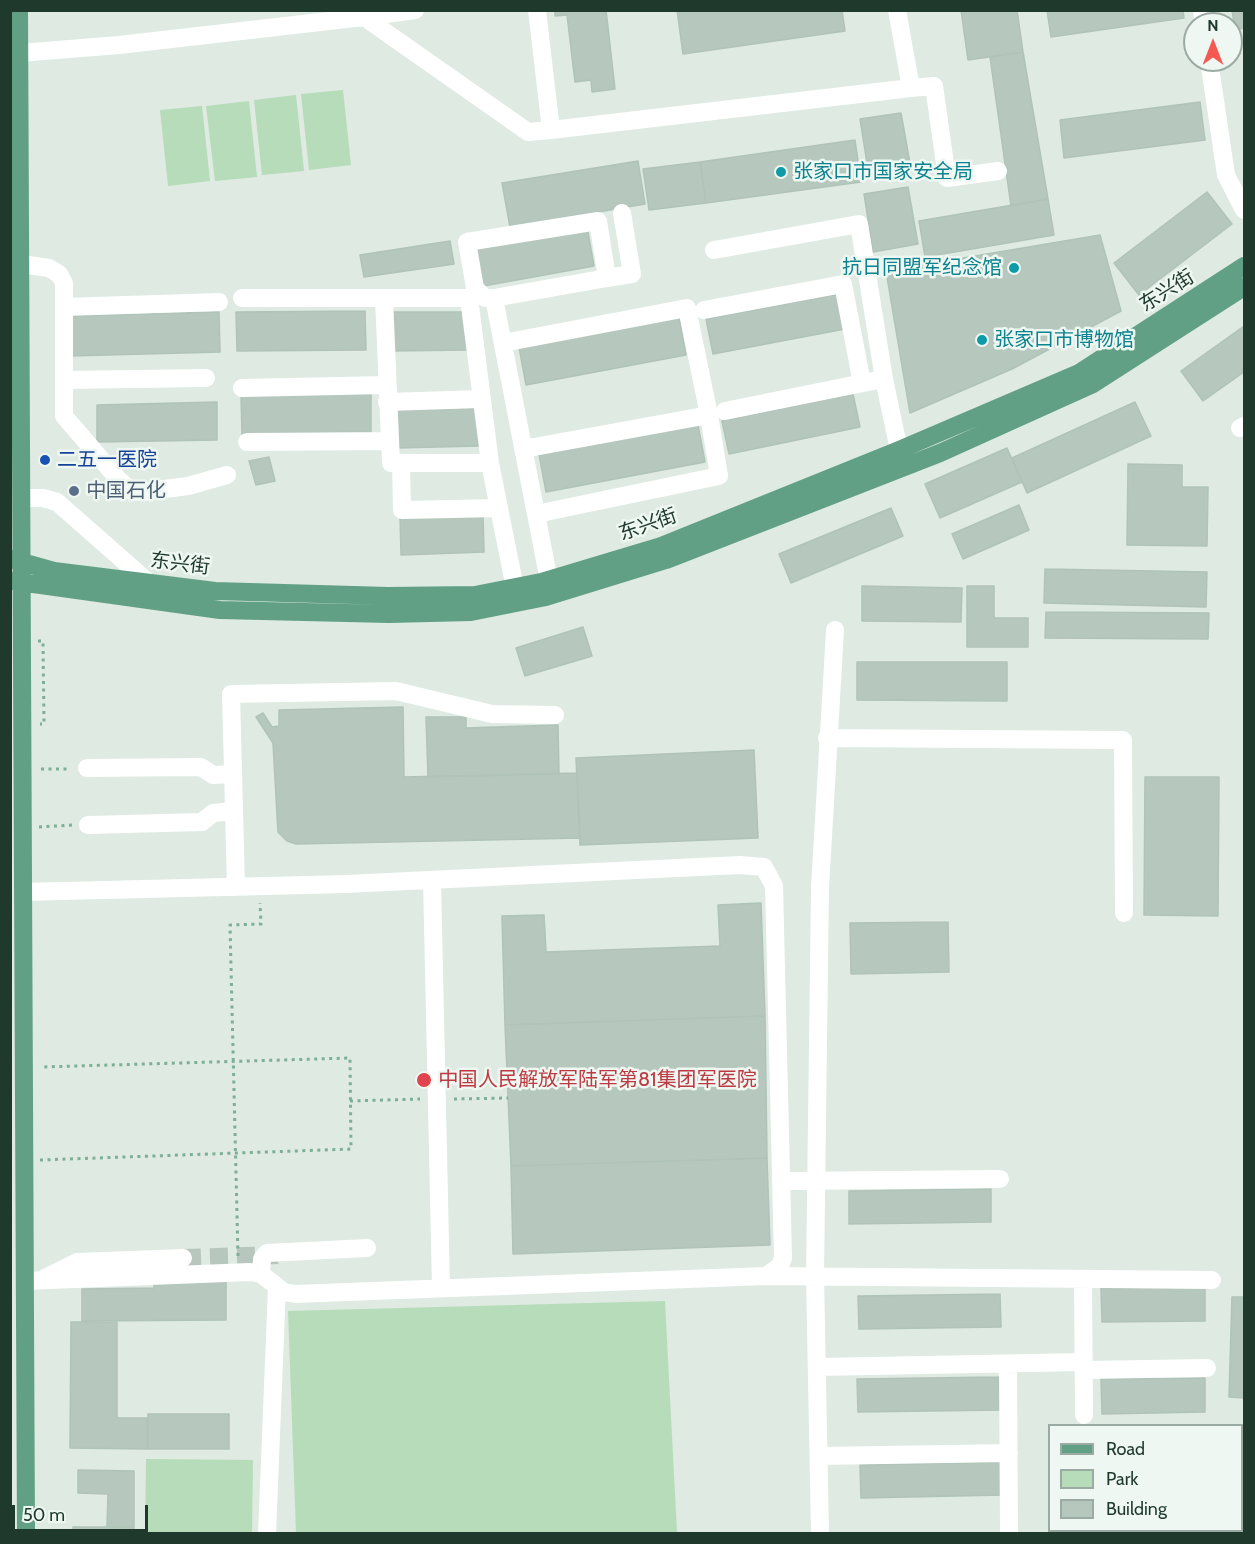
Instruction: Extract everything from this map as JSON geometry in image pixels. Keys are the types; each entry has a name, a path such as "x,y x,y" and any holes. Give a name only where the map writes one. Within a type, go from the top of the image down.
{"main road":[{"path":"19,10 22,498 16,582 23,770 25,1160 33,1280 26,1533"},
{"name":"东兴街","path":"16,582 148,591 388,596 475,595 549,580 661,546 899,450 1079,373 1245,266"},
{"name":"东兴街","path":"16,560 220,610 389,614 471,612 546,597 666,560 951,448 1093,384 1245,287"}],"street":[{"path":"20,53 119,45 415,10"},
{"path":"537,10 551,130"},
{"path":"897,10 911,88"},
{"path":"367,14 528,132 934,86 947,178 998,171"},
{"path":"1211,72 1226,175 1245,210"},
{"path":"607,278 598,221 467,242 475,288 485,298 607,278 632,273 622,213"},
{"path":"714,250 859,224 884,379 899,450"},
{"path":"21,264 49,268 59,274 64,283 64,416 118,480 132,491 152,492 188,486 227,475"},
{"path":"704,310 843,284 862,383"},
{"path":"242,298 469,298 490,463 514,588"},
{"path":"384,298 391,463 490,463"},
{"path":"494,298 549,580"},
{"path":"64,307 219,302"},
{"path":"503,343 687,308 717,413 719,476 536,514"},
{"path":"64,380 206,378"},
{"path":"523,449 884,379"},
{"path":"242,388 481,399"},
{"path":"247,442 389,441"},
{"path":"401,463 402,510 499,508"},
{"path":"22,498 43,498 57,502 148,591"},
{"path":"820,1533 815,1276 820,888 835,630"},
{"path":"236,887 231,694 396,691 492,714 555,716"},
{"path":"827,738 1123,740 1124,913"},
{"path":"87,768 201,767 213,775 233,774"},
{"path":"88,825 202,822 213,813 234,811"},
{"path":"23,892 236,887 729,866 764,867 774,886 783,1258 780,1266 766,1276"},
{"path":"432,880 441,1288"},
{"path":"782,1181 1000,1179"},
{"path":"261,1274 262,1259 267,1253 367,1248"},
{"path":"33,1280 77,1262 183,1258"},
{"path":"33,1280 261,1274 285,1292 295,1293 766,1276 1212,1280"},
{"path":"1083,1279 1084,1415"},
{"path":"267,1533 277,1287"},
{"path":"817,1367 1008,1364 1207,1368"},
{"path":"1008,1364 1009,1533"},
{"path":"819,1456 1009,1453"}],"path":[{"path":"43,640 44,724"},
{"path":"23,770 87,768"},
{"path":"23,827 88,825"},
{"path":"238,1273 230,925 261,924 259,886"},
{"path":"24,1067 350,1058 351,1149 25,1160"},
{"path":"350,1101 508,1098"}],"green space":[{"path":"343,90 351,165 309,170 301,94"},
{"path":"296,95 304,171 262,175 254,100"},
{"path":"249,101 257,177 215,181 206,106"},
{"path":"202,106 210,181 168,186 160,110"},
{"path":"665,1301 677,1533 296,1533 288,1311"},
{"path":"146,1459 253,1460 252,1533 145,1533"}],"building":[{"path":"555,10 606,10 615,89 592,92 591,80 575,82 567,15 555,16"},
{"path":"677,10 842,10 845,31 683,54"},
{"path":"961,10 1017,10 1023,52 968,60"},
{"path":"1047,10 1183,10 1183,18 1051,37"},
{"path":"1232,10 1244,10 1244,28 1243,12 1232,12"},
{"path":"1023,52 1048,199 1011,206 990,57"},
{"path":"1200,102 1205,140 1064,158 1060,120"},
{"path":"901,113 911,169 869,176 860,119"},
{"name":"张家口市国家安全局","path":"855,140 861,182 706,203 700,162"},
{"path":"638,161 645,204 510,227 502,183"},
{"path":"700,162 706,203 649,210 643,169"},
{"path":"908,187 918,244 873,252 864,194"},
{"path":"1207,192 1232,224 1139,295 1114,263"},
{"path":"1048,199 1054,235 925,257 919,221"},
{"path":"587,227 594,266 478,287 471,248"},
{"name":"张家口市博物馆","path":"1100,235 1121,311 1012,369 910,413 886,271"},
{"path":"450,241 454,264 364,277 360,255"},
{"path":"838,294 845,329 713,354 706,319"},
{"path":"365,311 366,350 237,351 236,312"},
{"path":"219,312 220,352 69,356 68,316"},
{"path":"388,312 467,312 468,350 389,351"},
{"path":"679,317 686,355 526,385 519,347"},
{"path":"1244,326 1244,372 1203,401 1181,371"},
{"path":"371,394 371,432 242,434 241,395"},
{"path":"853,394 860,427 729,454 722,421"},
{"path":"217,402 217,440 97,442 97,405"},
{"path":"1135,402 1151,436 1027,493 1012,458"},
{"path":"477,408 479,446 396,448 395,410"},
{"path":"698,425 705,462 546,492 539,454"},
{"path":"1007,448 1022,482 940,518 925,484"},
{"path":"269,457 275,481 256,485 249,461"},
{"path":"1128,464 1182,465 1182,487 1208,487 1207,546 1127,545"},
{"path":"1019,505 1029,530 963,559 952,534"},
{"path":"891,508 903,536 791,583 779,554"},
{"path":"483,514 484,552 401,555 400,516"},
{"path":"1045,569 1207,572 1206,607 1044,603"},
{"path":"862,586 962,588 961,622 862,621"},
{"path":"967,586 994,586 994,618 1028,618 1028,647 967,647"},
{"path":"1046,612 1209,613 1208,639 1045,638"},
{"path":"583,627 592,656 525,676 516,648"},
{"path":"857,662 1007,662 1007,701 857,700"},
{"path":"403,707 404,777 577,773 580,838 296,844 287,841 278,832 273,743 256,717 263,713 272,727 279,726 279,710"},
{"path":"426,717 466,717 466,728 558,725 559,774 428,777"},
{"path":"754,750 758,838 580,845 576,758"},
{"path":"1145,777 1219,777 1218,916 1144,915"},
{"path":"761,903 765,1016 505,1025 502,916 544,915 546,952 720,946 718,905"},
{"path":"948,922 949,972 851,974 850,923"},
{"path":"765,1016 767,1158 511,1166 505,1025"},
{"path":"767,1158 770,1245 513,1254 511,1166"},
{"path":"991,1189 991,1222 849,1224 849,1191"},
{"path":"226,1281 226,1320 82,1321 82,1289 154,1288 154,1282"},
{"path":"1205,1287 1205,1321 1102,1322 1101,1288"},
{"path":"1000,1294 1001,1327 859,1329 858,1296"},
{"path":"1232,1297 1244,1297 1244,1398 1229,1397"},
{"path":"71,1322 117,1322 117,1418 147,1418 147,1449 70,1448"},
{"path":"999,1377 1000,1410 858,1412 857,1379"},
{"path":"1205,1378 1205,1412 1102,1414 1101,1379"},
{"path":"148,1414 229,1414 229,1449 148,1449"},
{"path":"1003,1462 1003,1495 861,1498 860,1465"},
{"path":"78,1470 134,1471 134,1527 107,1527 108,1494 78,1493"},
{"path":"73,1527 134,1527 134,1534 73,1534"}],"tunnel":[{"path":"183,1258 278,1255"}],"place":[{"name":"张家口市国家安全局","path":"781,172"},
{"name":"抗日同盟军纪念馆","path":"1014,268"},
{"name":"张家口市博物馆","path":"982,340"},
{"name":"二五一医院","path":"45,460"},
{"name":"中国石化","path":"74,491"},
{"name":"中国人民解放军陆军第81集团军医院","path":"424,1080"}]}
